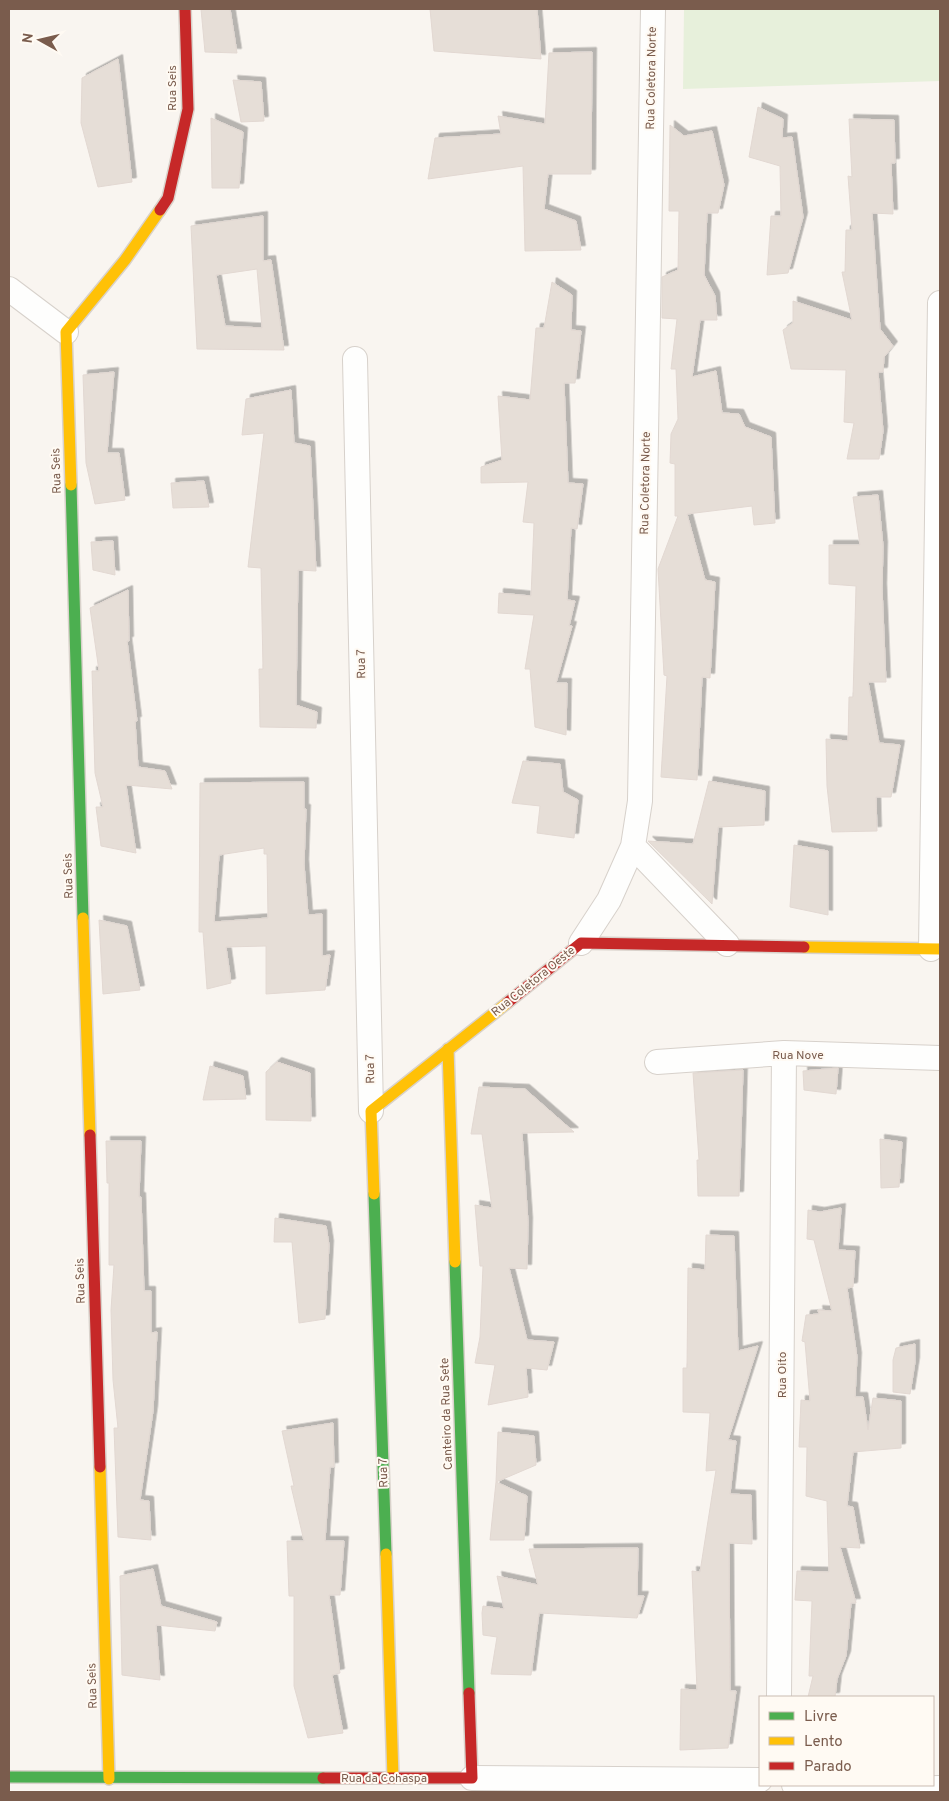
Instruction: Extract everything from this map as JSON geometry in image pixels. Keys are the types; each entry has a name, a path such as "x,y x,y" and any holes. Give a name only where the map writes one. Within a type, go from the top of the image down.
{"street":[{"name":"Rua Seis","path":"109,1779 66,332 125,260 168,198 188,109 185,9"},
{"name":"Rua Coletora Norte","path":"580,943 609,900 633,846 640,801 652,9"},
{"path":"9,288 66,332"},
{"path":"936,949 940,303"},
{"name":"Rua 7","path":"355,359 371,1111 393,1778"},
{"path":"633,846 727,944"},
{"name":"Rua Coletora Oeste","path":"371,1111 580,943 936,949"},
{"name":"Canteiro da Rua Sete","path":"448,1049 472,1778"},
{"name":"Rua Nove","path":"657,1062 784,1053 940,1058"},
{"name":"Rua Oito","path":"779,1696 784,1053"},
{"name":"Rua da Cohaspa","path":"9,1777 109,1779 222,1777 759,1780"},
{"path":"222,1777 224,1792"},
{"path":"807,1789 940,1788"}],"green space":[{"path":"684,9 940,9 940,81 683,89"}],"building":[{"path":"201,9 230,9 237,53 205,52"},
{"path":"430,9 537,9 541,59 434,51"},
{"path":"592,52 591,174 548,174 544,209 576,221 581,250 525,251 523,166 428,179 435,138 501,134 498,116 545,124 549,53"},
{"path":"118,59 132,182 98,187 81,123 82,78"},
{"path":"233,80 261,82 264,121 241,122"},
{"path":"758,107 783,119 782,138 792,137 803,217 788,273 767,275 771,216 781,216 780,166 749,157"},
{"path":"211,118 243,132 239,188 212,188"},
{"path":"849,119 894,120 895,163 891,163 893,214 872,213 880,329 893,346 884,357 883,372 878,372 883,431 879,459 847,459 854,423 844,422 846,370 791,369 783,330 793,323 793,301 852,320 842,272 845,272 846,230 852,230 848,176 852,177"},
{"path":"670,125 684,136 712,131 724,185 718,213 707,213 704,275 715,296 717,320 700,320 692,377 716,371 722,413 739,414 745,427 771,437 775,523 754,525 752,506 687,514 705,580 715,582 710,678 702,677 697,780 661,777 667,676 664,675 658,569 678,516 675,516 675,464 670,463 671,434 678,419 676,369 671,369 677,319 662,318 662,277 678,270 679,211 669,211"},
{"path":"263,216 263,261 271,260 284,350 197,349 191,226","holes":["257,269 262,328 225,326 216,275"]},
{"path":"552,282 572,295 571,330 581,331 575,383 564,383 568,483 583,484 577,529 571,528 567,600 575,601 569,626 572,626 556,683 567,683 566,735 535,727 530,669 525,669 534,615 498,613 499,593 531,596 534,523 523,522 528,482 481,483 481,467 502,460 498,396 530,400 536,328 544,328"},
{"path":"114,372 107,453 119,453 125,500 95,504 86,463 83,375"},
{"path":"291,390 294,443 310,446 316,571 298,570 296,705 317,712 316,728 260,727 259,669 263,669 261,568 248,567 264,433 242,435 246,399"},
{"path":"204,481 209,507 173,508 171,483"},
{"path":"878,495 883,546 882,588 886,682 868,682 879,743 900,745 891,797 876,797 877,831 832,832 827,786 826,739 848,741 849,697 853,697 856,586 829,584 829,545 860,545 853,497"},
{"path":"113,541 115,575 93,570 91,542"},
{"path":"128,590 129,641 127,641 137,721 135,721 138,767 165,771 172,789 126,785 136,853 101,846 96,807 103,807 95,773 92,671 99,671 90,608"},
{"path":"523,761 560,764 563,792 578,800 574,838 537,833 540,806 512,803"},
{"path":"709,781 765,791 764,825 718,827 712,904 648,841 693,844"},
{"path":"304,782 304,809 306,809 304,864 308,915 322,914 322,956 330,955 325,990 266,994 266,946 226,947 231,983 207,989 203,932 199,932 200,783","holes":["264,848 264,854 267,854 268,918 214,922 219,855"]},
{"path":"794,845 828,851 828,915 790,907"},
{"path":"99,920 127,926 140,990 103,994"},
{"path":"277,1062 310,1073 311,1121 266,1120 266,1072"},
{"path":"210,1066 243,1076 246,1099 203,1100"},
{"path":"838,1068 836,1094 804,1090 803,1071"},
{"path":"743,1070 739,1196 698,1196 697,1160 699,1160 693,1073"},
{"path":"479,1087 525,1089 574,1132 522,1133 528,1222 527,1269 509,1268 527,1340 554,1342 547,1370 526,1368 528,1397 488,1405 495,1365 475,1363 480,1337 483,1266 480,1266 475,1205 492,1208 482,1134 471,1134"},
{"path":"880,1139 902,1142 899,1187 881,1188"},
{"path":"106,1141 141,1141 139,1197 141,1197 144,1291 151,1291 151,1333 157,1332 153,1411 140,1500 149,1501 151,1540 118,1537 114,1428 118,1428 113,1380 111,1310 114,1265 109,1265 109,1183 107,1183"},
{"path":"841,1208 838,1250 855,1251 853,1287 847,1288 857,1357 855,1397 863,1397 868,1430 873,1398 901,1401 901,1448 853,1452 847,1506 853,1507 860,1548 840,1547 856,1603 851,1603 846,1656 837,1679 835,1696 808,1696 813,1676 809,1676 812,1601 795,1600 797,1571 829,1572 827,1501 806,1496 807,1447 799,1447 801,1400 810,1401 805,1342 802,1341 806,1315 819,1314 818,1310 832,1311 814,1240 807,1239 808,1210 820,1212"},
{"path":"275,1218 326,1226 329,1245 325,1319 299,1323 292,1242 274,1242"},
{"path":"706,1235 734,1236 738,1351 758,1346 728,1440 736,1441 730,1494 751,1495 752,1544 729,1543 730,1691 736,1691 728,1748 680,1750 681,1689 697,1690 692,1571 700,1572 716,1470 706,1471 710,1413 683,1412 683,1368 687,1368 688,1268 705,1270"},
{"path":"915,1344 915,1362 910,1394 893,1392 893,1360 896,1348"},
{"path":"333,1423 334,1467 330,1467 325,1541 344,1541 340,1595 329,1595 340,1673 332,1675 343,1733 308,1738 294,1686 294,1596 289,1596 287,1541 304,1541 291,1486 294,1486 282,1431"},
{"path":"498,1432 534,1436 536,1465 496,1482"},
{"path":"496,1482 527,1496 524,1540 490,1540"},
{"path":"638,1548 637,1596 644,1596 637,1618 539,1613 531,1675 491,1674 497,1637 483,1635 482,1613 483,1606 504,1609 497,1576 538,1585 529,1549"},
{"path":"153,1569 161,1606 217,1622 215,1631 156,1625 160,1680 122,1675 120,1576"}],"traffic: fast":[{"path":"71,485 83,918"},
{"path":"374,1194 386,1554"},
{"path":"455,1262 469,1693"},
{"path":"9,1777 323,1778"}],"traffic: slow":[{"path":"71,485 66,332 125,260 160,210"},
{"path":"83,918 90,1135"},
{"path":"804,947 940,949"},
{"path":"374,1194 371,1111 507,1003"},
{"path":"448,1049 455,1262"},
{"path":"100,1467 109,1779"},
{"path":"386,1554 393,1778"}],"traffic: jam":[{"path":"160,210 168,198 188,109 185,9"},
{"path":"507,1003 581,943 804,947"},
{"path":"90,1135 100,1467"},
{"path":"323,1778 472,1778 469,1693"}]}
